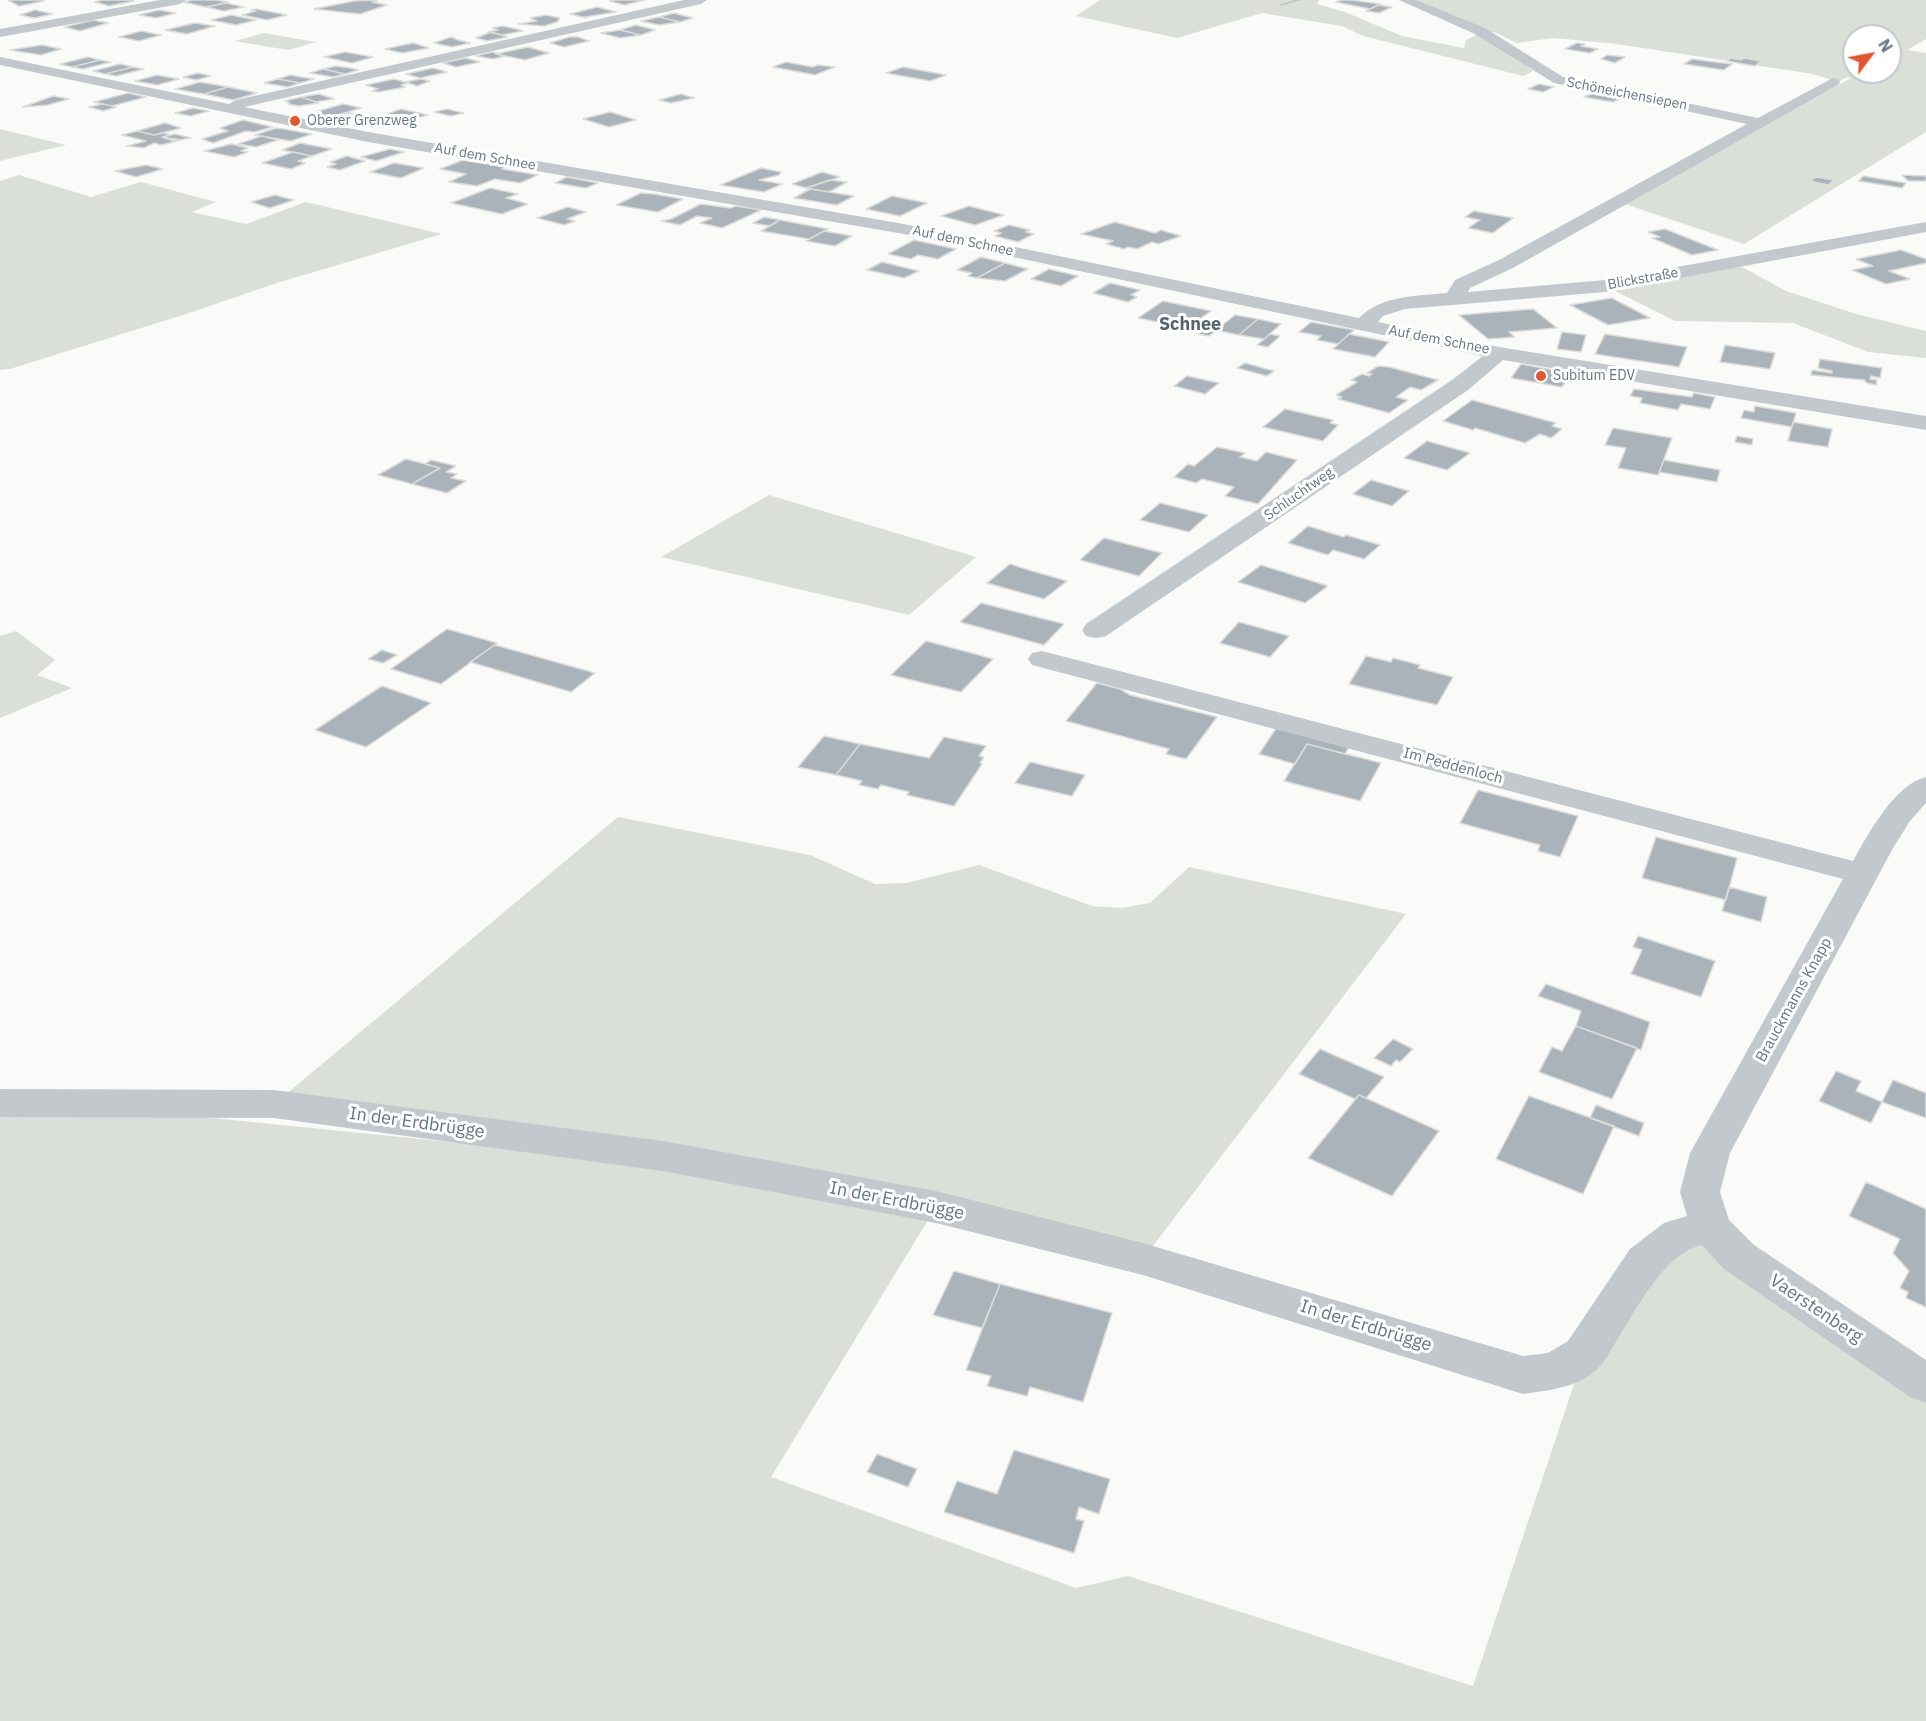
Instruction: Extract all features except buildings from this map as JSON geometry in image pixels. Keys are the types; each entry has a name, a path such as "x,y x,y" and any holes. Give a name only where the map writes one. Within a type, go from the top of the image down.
{"street":[{"path":"0,33 180,0"},
{"path":"226,106 701,0"},
{"name":"Schöneichensiepen","path":"1405,0 1480,31 1559,80 1742,117 1758,123"},
{"name":"Auf dem Schnee","path":"0,61 368,137 904,229 1498,352 1926,423"},
{"path":"1455,297 1462,284 1615,205 1833,82"},
{"name":"Blickstraße","path":"1363,325 1376,312 1390,306 1455,297 1605,286 1926,227"},
{"name":"Schluchtweg","path":"1096,630 1460,385 1498,352"},
{"name":"Im Peddenloch","path":"1042,659 1864,874"},
{"name":"Brauckmanns Knapp","path":"1711,1227 1700,1192 1710,1153 1898,816 1913,796 1926,786"},
{"name":"In der Erdbrügge","path":"0,1102 274,1104 663,1156 936,1207 1143,1259 1523,1375 1557,1371 1584,1354 1645,1261 1679,1234 1711,1227"},
{"name":"Vaerstenberg","path":"1711,1227 1739,1257 1926,1384"}],"shaded area":[{"path":"1100,0 1319,0 1317,4 1345,12 1402,36 1464,48 1466,40 1478,34 1513,55 1533,71 1523,76 1363,36 1342,26 1262,13 1177,38 1076,16"},
{"path":"1409,0 1926,0 1926,39 1907,50 1926,53 1926,132 1744,244 1625,204 1842,83 1902,84 1902,24 1842,24 1842,80 1835,84 1832,80 1813,74 1617,44 1553,38 1517,43 1494,32 1487,33"},
{"path":"264,33 316,42 288,50 235,41"},
{"path":"0,129 66,145 0,161"},
{"path":"19,175 91,197 141,182 216,202 192,212 246,224 306,202 442,234 280,282 10,369 0,370 0,181"},
{"path":"1733,262 1786,291 1856,314 1926,331 1926,358 1868,352 1793,323 1675,321 1605,286"},
{"path":"769,495 976,557 909,615 661,557"},
{"path":"16,631 55,660 37,675 72,688 0,718 0,636"},
{"path":"618,817 810,855 875,884 906,883 979,865 1092,906 1122,908 1150,903 1189,867 1406,914 1143,1259 936,1207 771,1477 1076,1588 1128,1576 1473,1686 1584,1354 1645,1261 1711,1227 1926,1384 1926,1721 0,1721 0,1116 173,1114 519,1149 274,1104"}],"waterway":[{"path":"1281,5 1299,0"}],"place":[{"name":"Oberer Grenzweg","path":"295,121"},
{"name":"Subitum EDV","path":"1541,376"}],"district":[{"name":"Schnee","path":"1190,325"}]}
